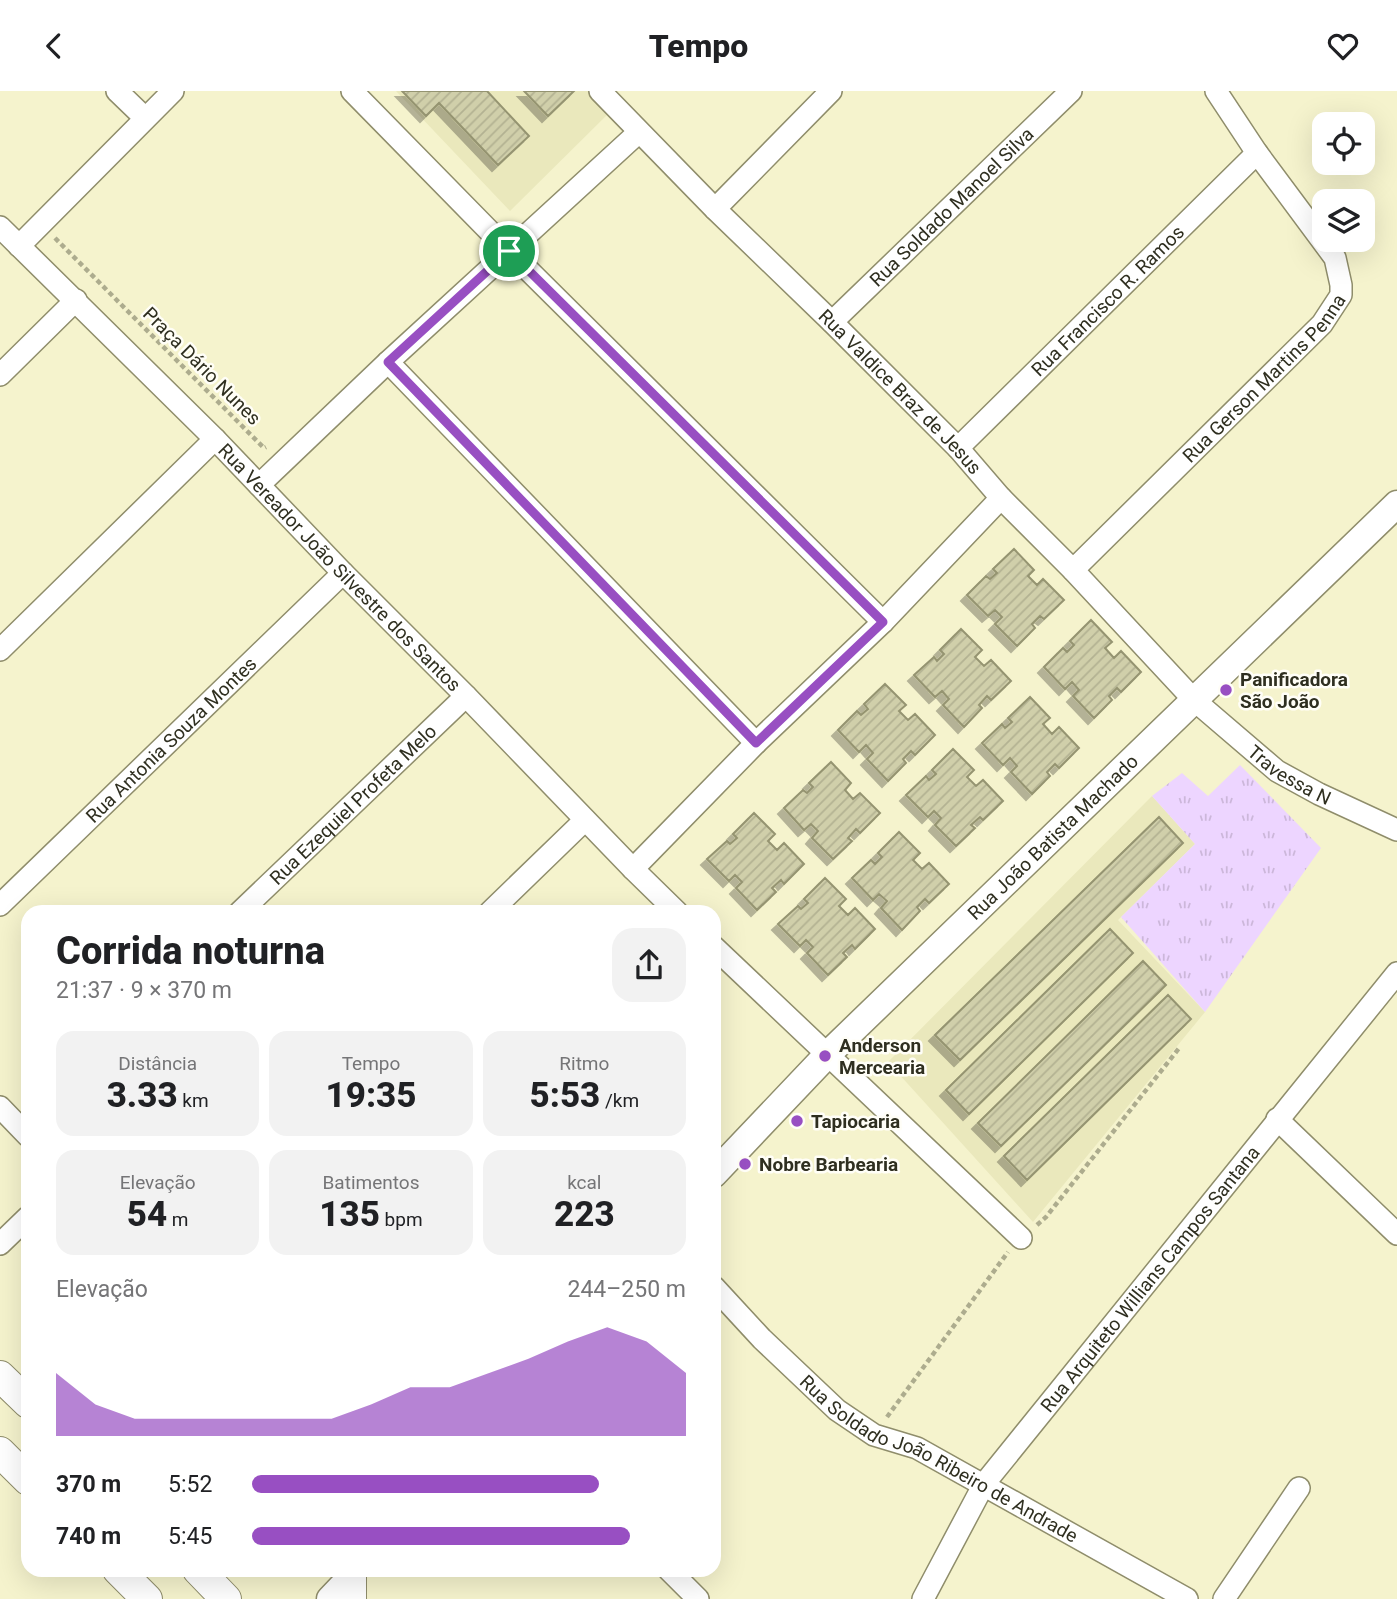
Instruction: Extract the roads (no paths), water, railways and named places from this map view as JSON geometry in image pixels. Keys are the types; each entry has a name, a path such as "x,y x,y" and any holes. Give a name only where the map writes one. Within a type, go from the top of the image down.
{"main road":[{"path":"0,1376 21,1396"},
{"path":"0,1452 21,1473"},
{"path":"125,1577 147,1599"},
{"path":"205,1577 226,1599"}],"street":[{"path":"117,91 145,118"},
{"path":"19,246 173,91"},
{"path":"352,91 509,251 883,622"},
{"name":"Rua Valdice Braz de Jesus","path":"600,91 715,209 832,321 958,448 1001,498 1073,570 1194,700"},
{"path":"715,209 831,91"},
{"name":"Rua Soldado Manoel Silva","path":"832,321 1071,91"},
{"name":"Rua Gerson Martins Penna","path":"1073,570 1322,324 1341,295 1335,258 1257,153 1216,91"},
{"path":"259,485 388,362 639,132"},
{"name":"Rua Francisco R. Ramos","path":"958,448 1257,153"},
{"name":"Rua Vereador João Silvestre dos Santos","path":"0,227 215,439 342,573 670,905"},
{"path":"0,375 76,300"},
{"path":"388,362 756,743"},
{"path":"0,650 215,439"},
{"path":"633,869 756,743 883,622 1001,498"},
{"name":"Rua João Batista Machado","path":"721,1167 827,1055 1397,504"},
{"name":"Rua Antonia Souza Montes","path":"0,905 342,573"},
{"name":"Rua Ezequiel Profeta Melo","path":"247,905 466,696"},
{"name":"Travessa N","path":"1194,700 1277,771 1319,794 1397,830"},
{"path":"497,905 585,820"},
{"path":"721,954 1021,1238"},
{"name":"Rua Arquiteto Willians Campos Santana","path":"923,1599 984,1483 1397,973"},
{"path":"0,1107 21,1122"},
{"path":"1277,1119 1397,1234"},
{"path":"0,1244 21,1224"},
{"name":"Rua Soldado João Ribeiro de Andrade","path":"721,1295 762,1339 836,1410 874,1435 917,1448 984,1483 1187,1599"},
{"path":"1224,1599 1299,1488"},
{"path":"676,1577 698,1599"},
{"path":"330,1599 351,1582"}],"place":[{"name":"Panificadora São João","path":"1226,690"},
{"name":"Anderson Mercearia","path":"825,1056"},
{"name":"Tapiocaria","path":"797,1121"},
{"name":"Nobre Barbearia","path":"745,1164"}]}
